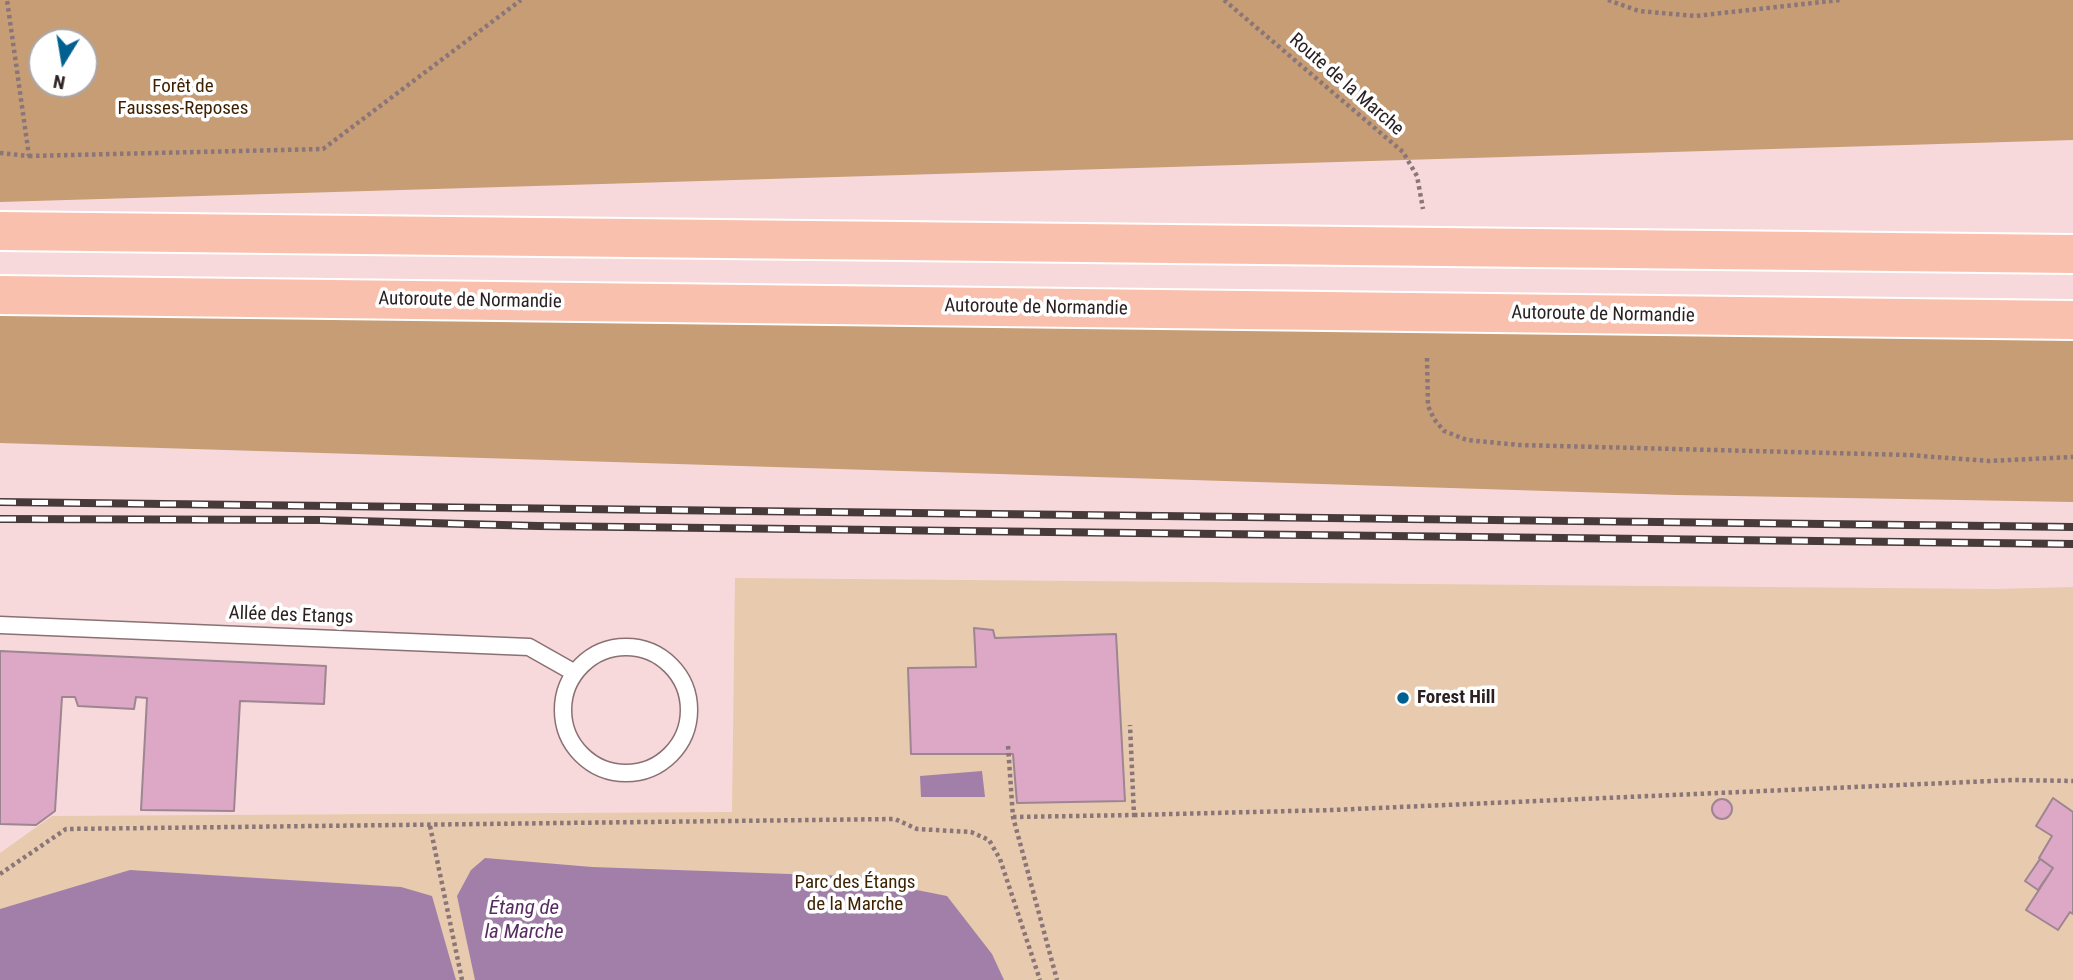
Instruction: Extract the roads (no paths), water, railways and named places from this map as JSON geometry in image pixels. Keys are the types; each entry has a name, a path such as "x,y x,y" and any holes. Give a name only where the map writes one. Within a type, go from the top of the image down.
{"highway":[{"path":"0,231 2073,254"},
{"name":"Autoroute de Normandie","path":"0,296 2073,320"}],"lane":[{"name":"Allée des Etangs","path":"0,625 529,647 575,673"},
{"path":"616,647 632,647 663,658 676,669 689,700 688,724 678,747 652,768 636,772 620,773 589,761 577,750 563,720 563,703 575,673 600,652 616,647"}],"water":[{"path":"982,771 985,797 921,797 920,776"},
{"name":"Étang de la Marche","path":"485,858 592,867 846,876 947,896 992,954 1004,980 475,980 457,896 471,870"},
{"name":"Étang de la Marche","path":"130,870 401,887 432,896 456,980 0,980 0,909"}],"railway":[{"path":"0,502 2073,527"},
{"path":"0,519 321,520 538,526 2073,544"}],"place":[{"name":"Forest Hill","path":"1403,698"}],"park label":[{"name":"Forêt de Fausses-Reposes","path":"183,98"},
{"name":"Parc des Étangs de la Marche","path":"855,894"}]}
